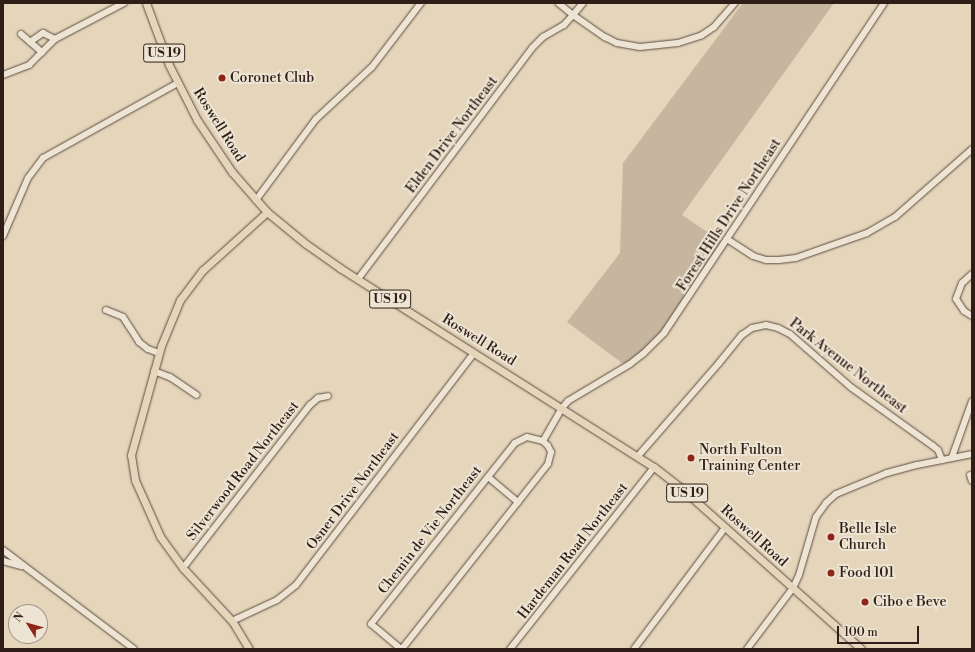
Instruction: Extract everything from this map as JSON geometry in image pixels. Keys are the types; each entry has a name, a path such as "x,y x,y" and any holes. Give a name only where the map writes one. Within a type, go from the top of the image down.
{"main road":[{"name":"Roswell Road","path":"146,3 162,48 178,83 214,147 232,172 268,212 306,244 358,279 654,467 680,487 861,649"},
{"path":"249,649 232,621 183,568 160,536 135,480 132,468 132,447 159,353 173,315 190,285 203,270 268,212"}],"street":[{"path":"3,75 29,65 55,39 124,3"},
{"path":"256,200 316,119 372,66 421,3"},
{"path":"558,3 605,37 630,46 648,47 678,43 702,35 725,16 735,3"},
{"name":"Elden Drive Northeast","path":"358,279 532,48 543,37 564,25 583,3"},
{"name":"Forest Hills Drive Northeast","path":"562,408 568,401 630,364 655,344 673,322 884,3"},
{"path":"21,34 42,52"},
{"path":"30,42 43,34 55,39"},
{"path":"3,236 28,178 44,158 178,83"},
{"path":"727,239 753,256 766,260 779,260 796,258 867,233 895,217 972,149"},
{"path":"972,274 962,283 956,299 964,311 972,316"},
{"path":"106,310 123,317 139,342 146,348 159,353"},
{"name":"Park Avenue Northeast","path":"638,456 719,364 742,335 752,328 766,325 778,328 790,334 852,388 934,446 940,453 942,460"},
{"name":"Osner Drive Northeast","path":"232,621 277,600 296,585 474,353"},
{"path":"154,371 170,376 197,395"},
{"name":"Silverwood Road Northeast","path":"183,568 310,405 318,398 328,396"},
{"path":"952,457 972,401"},
{"path":"542,441 562,408"},
{"name":"Chemin de Vie Northeast","path":"532,438 542,441 548,446 551,458 548,464 402,649 371,624 488,477 515,443 520,439 532,438"},
{"path":"746,649 793,588 799,575 816,517 826,503 836,494 876,476 952,457 972,454"},
{"name":"Hardeman Road Northeast","path":"510,649 654,467"},
{"path":"488,477 518,502"},
{"path":"634,649 725,528"},
{"path":"3,550 134,649"},
{"path":"3,561 25,566"}],"shaded area":[{"path":"743,3 834,3 682,215 727,245 657,345 626,366 567,322 620,253 623,163"}],"place":[{"name":"Coronet Club","path":"222,78"},
{"name":"North Fulton Training Center","path":"691,458"},
{"name":"Belle Isle Church","path":"831,537"},
{"name":"Food 101","path":"831,573"},
{"name":"Cibo e Beve","path":"865,602"}]}
